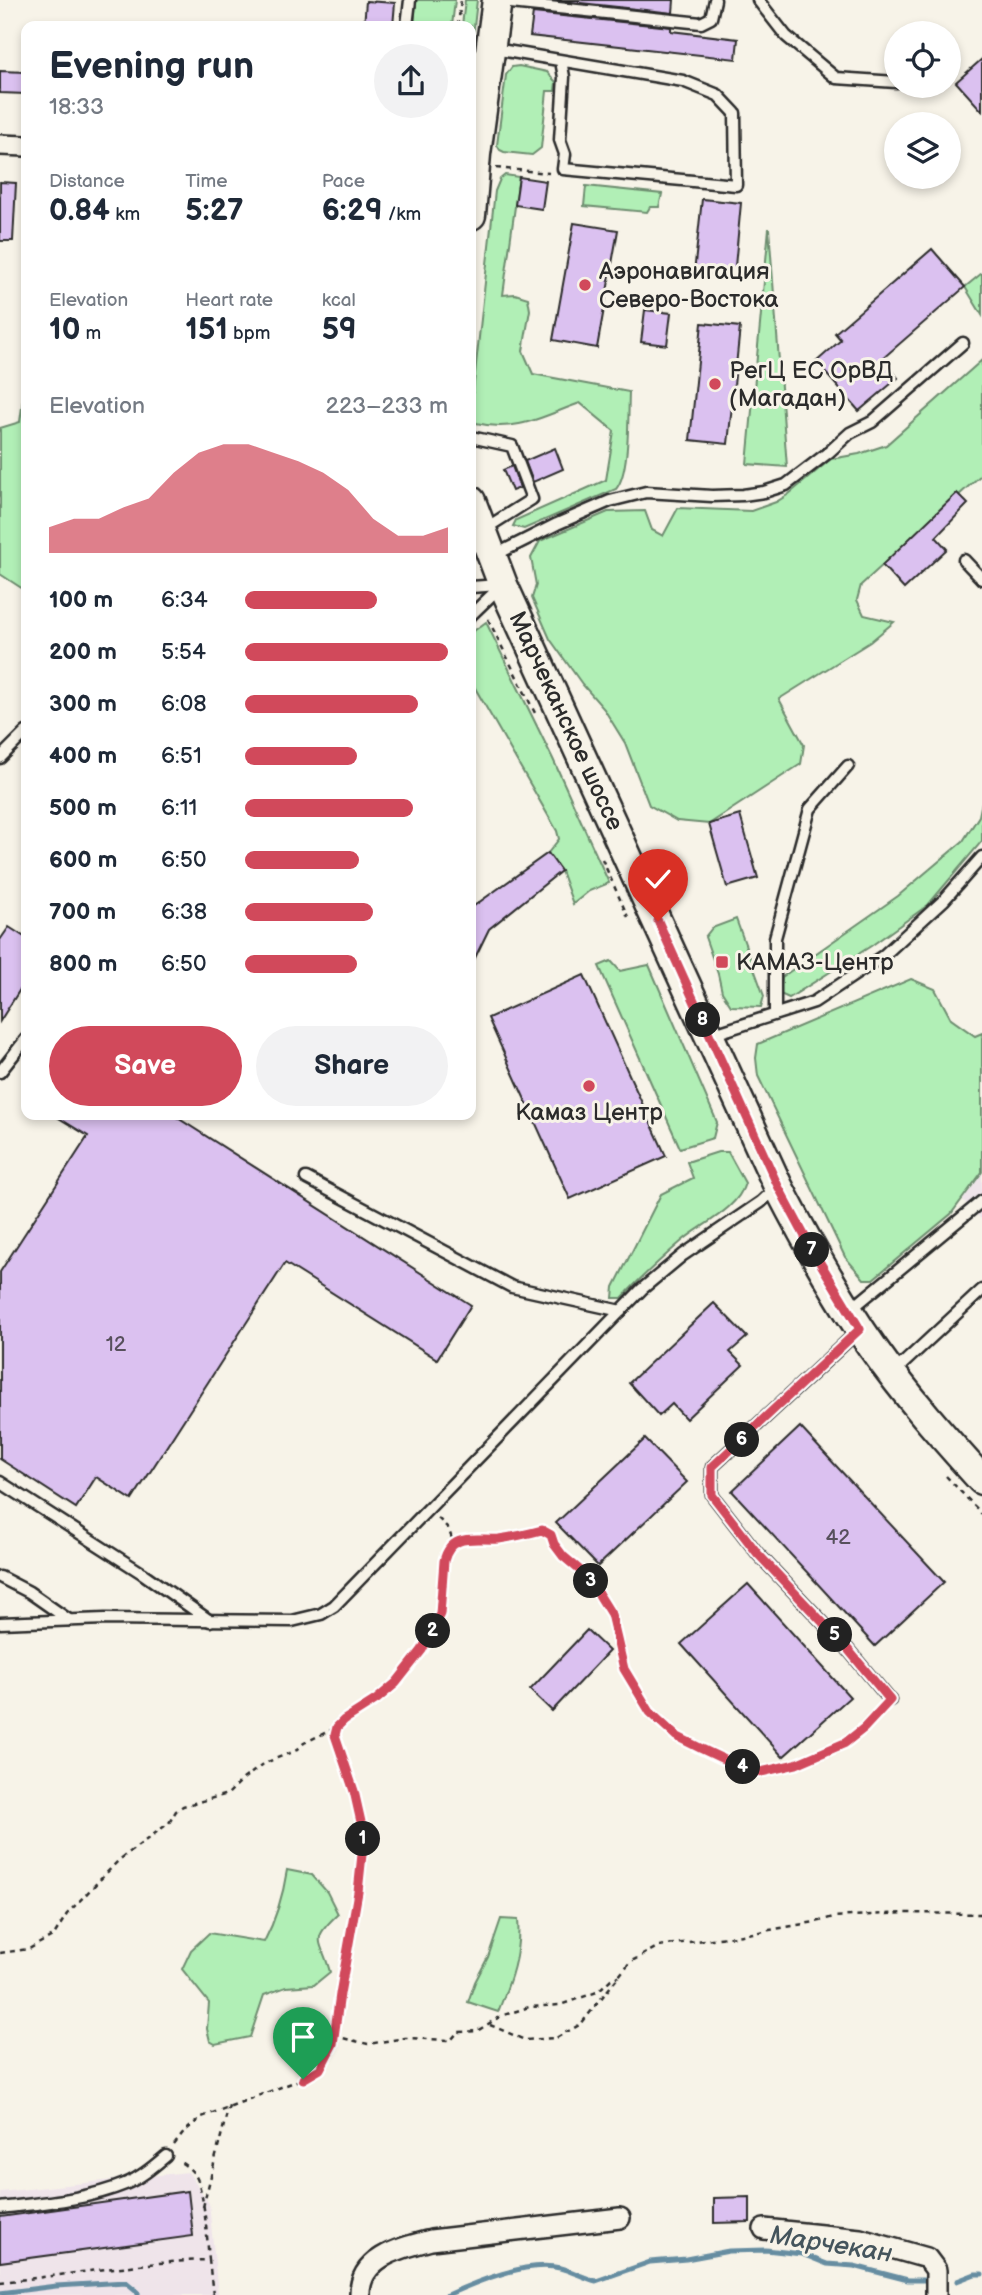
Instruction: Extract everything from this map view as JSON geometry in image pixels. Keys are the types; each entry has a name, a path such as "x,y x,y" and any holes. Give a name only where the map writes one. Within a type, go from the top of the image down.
{"street":[{"path":"476,189 482,157 489,50 497,1"},
{"path":"0,145 21,146"},
{"name":"Марчеканское шоссе","path":"476,519 481,537 778,1186 810,1246 892,1374 982,1480"},
{"path":"359,2295 359,2283 375,2262 412,2245 431,2240 621,2218"},
{"path":"765,2229 860,2239 928,2258 936,2270 936,2295"}],"lane":[{"path":"408,21 410,0"},
{"path":"497,1 701,23 711,18 715,0"},
{"path":"758,0 786,36 836,78 884,81"},
{"path":"489,50 561,61 683,81 718,95 735,113 736,186 564,169 565,154 560,140 564,77 561,61"},
{"path":"481,537 557,524 610,501 646,492 743,495 786,485 829,453 850,433 872,422 963,343"},
{"path":"476,438 512,446 532,499 481,537"},
{"path":"964,560 982,579"},
{"path":"476,587 503,584"},
{"path":"476,610 503,584"},
{"path":"0,758 21,737"},
{"path":"775,1014 775,938 810,809 848,766"},
{"path":"710,1035 814,1002 883,956 944,900 982,857"},
{"path":"0,1072 21,1045"},
{"path":"306,1178 512,1287 621,1311"},
{"path":"0,1623 106,1619 299,1620 321,1614 334,1606 642,1289 683,1255 761,1202 778,1186"},
{"path":"890,1700 846,1647 758,1554 712,1495 712,1467 855,1320 982,1201"},
{"path":"892,1374 982,1290"},
{"path":"0,1482 142,1573 211,1621"},
{"path":"0,1577 29,1592 70,1620"},
{"path":"0,2208 75,2197 126,2184 149,2171 166,2156"}],"path":[{"path":"459,21 461,0"},
{"path":"482,157 549,173"},
{"path":"435,1515 448,1528 454,1544"},
{"path":"0,1953 29,1949 54,1935 67,1914 120,1860 169,1824 176,1811 183,1806 228,1794 265,1763 297,1750 304,1743 337,1727 396,1683 422,1650 440,1614 446,1553 454,1544 469,1538 513,1537 542,1530 551,1535 563,1556 588,1577 611,1614 624,1669 650,1712 676,1736 736,1765 761,1772 796,1764 815,1756 845,1743 864,1728 890,1700"},
{"path":"214,2295 198,2180 183,2164 166,2156 202,2117 316,2072 329,2054 358,1892 363,1845 354,1791 335,1735 337,1727"},
{"path":"490,2025 525,2040 556,2038 581,2024 630,1962 659,1946 742,1935 833,1917 906,1913 982,1914"},
{"path":"334,2036 368,2044 405,2038 447,2040 462,2031 477,2031 501,2016 529,2007 560,2005 597,1992 611,1979 621,1975"},
{"path":"203,2210 229,2105"},
{"path":"0,2282 75,2275 175,2260 209,2260"}],"shaded area":[{"path":"982,1172 982,1220 962,1199"},
{"path":"188,2172 209,2203 218,2295 0,2295 0,2192"}],"green space":[{"path":"416,0 455,0 453,21 414,21"},
{"path":"465,0 477,0 475,21 463,21"},
{"path":"512,67 547,72 556,82 555,91 547,91 541,148 532,155 504,152 497,145 506,75"},
{"path":"505,175 519,177 503,295 515,294 528,298 530,310 523,351 533,374 629,392 626,457 621,481 616,489 524,529 513,526 516,520 606,480 614,431 580,403 529,422 504,426 476,423 476,364 495,191 500,179"},
{"path":"586,186 662,194 659,207 650,207 647,212 584,206"},
{"path":"769,228 787,467 747,464"},
{"path":"982,273 982,315 965,287"},
{"path":"982,360 982,474 861,585 857,600 864,615 894,622 870,642 779,699 804,745 801,764 709,824 677,821 649,805 625,743 604,709 582,684 550,639 532,598 536,585 531,558 540,541 608,512 645,511 652,530 663,536 678,508 751,511 776,502 831,459 886,445"},
{"path":"21,414 21,588 0,574 0,428 20,422"},
{"path":"486,622 553,759 609,883 589,891 573,904 561,871 548,853 559,839 557,831 476,690 476,629"},
{"path":"982,802 982,841 928,905 871,946 789,998 780,994 782,977 898,896 963,841 979,816"},
{"path":"736,919 764,996 761,1007 731,1006 722,992 705,937 712,928"},
{"path":"611,961 620,971 649,965 717,1122 713,1138 680,1148 599,966"},
{"path":"911,979 935,989 951,1019 975,1036 982,1033 982,1172 951,1214 873,1279 864,1279 845,1257 758,1076 758,1044"},
{"path":"718,1152 728,1152 745,1183 735,1201 666,1255 622,1298 613,1298 614,1287 661,1194 693,1178 687,1162"},
{"path":"287,1870 312,1875 327,1892 338,1914 320,1936 330,1972 314,1985 286,1987 264,1995 250,2037 215,2044 210,2041 207,2029 209,2003 182,1969 191,1950 209,1933 264,1942 278,1907"},
{"path":"501,1919 518,1920 518,1944 514,1967 498,2012 468,2002"}],"building":[{"path":"553,0 674,0 673,13"},
{"path":"366,1 395,3 393,21 364,21"},
{"path":"533,13 671,27 671,31 738,39 736,59 530,36"},
{"path":"982,59 982,111 961,88 961,78"},
{"path":"0,71 21,72 21,94 0,93"},
{"path":"519,177 546,181 542,209 515,205"},
{"path":"0,182 16,183 13,241 0,241"},
{"path":"702,199 741,203 734,277 694,273"},
{"name":"Аэронавигация Северо-Востока","path":"574,223 618,230 597,348 553,340"},
{"path":"932,249 965,287 882,359 898,378 859,411 816,362 841,340 835,333"},
{"path":"645,310 671,313 667,345 641,342"},
{"name":"РегЦ ЕС ОрВД (Магадан)","path":"702,323 740,327 728,444 690,440"},
{"path":"555,448 563,469 533,482 525,461"},
{"path":"512,466 520,488 512,491 503,470"},
{"path":"957,493 968,504 936,537 947,549 904,589 882,565"},
{"path":"740,815 758,878 727,887 709,824"},
{"path":"548,853 561,871 489,929 476,956 476,904"},
{"path":"9,927 21,935 21,988 0,1021 0,940"},
{"path":"584,975 666,1156 570,1199 488,1018"},
{"path":"62,1120 181,1120 471,1305 437,1359 285,1263 132,1500 96,1477 76,1508 0,1459 0,1272 88,1136"},
{"path":"714,1303 747,1337 730,1352 743,1365 686,1419 672,1404 659,1416 629,1383"},
{"path":"800,1427 944,1582 875,1646 732,1491"},
{"path":"645,1439 687,1482 598,1566 556,1523"},
{"path":"748,1584 850,1697 783,1757 681,1644"},
{"path":"587,1630 609,1651 552,1711 530,1690"},
{"path":"188,2191 193,2236 0,2262 0,2217"},
{"path":"750,2197 750,2222 714,2223 714,2198"}],"waterway":[{"name":"Марчекан","path":"447,2295 502,2274 533,2267 560,2268 596,2281 650,2262 729,2251 766,2250 802,2254 827,2264 854,2266 908,2280 925,2280"},
{"name":"Марчекан","path":"957,2281 982,2274"},
{"name":"Марчекан","path":"0,2293 56,2286 126,2282 138,2295"}],"place":[{"name":"Аэронавигация Северо-Востока","path":"585,285"},
{"name":"РегЦ ЕС ОрВД (Магадан)","path":"715,384"},
{"name":"КАМАЗ-Центр","path":"722,962"},
{"name":"Камаз Центр","path":"589,1086"}],"route":[{"path":"303,2079 320,2069 333,2044 363,1845 354,1791 335,1735 337,1727 396,1683 422,1650 440,1614 444,1561 446,1553 454,1544 469,1538 513,1537 542,1530 551,1535 563,1556 588,1577 611,1614 624,1669 650,1712 676,1736 736,1765 761,1772 796,1764 815,1756 845,1743 864,1728 890,1700 846,1647 758,1554 712,1495 712,1467 860,1329 778,1186 658,921"}]}
